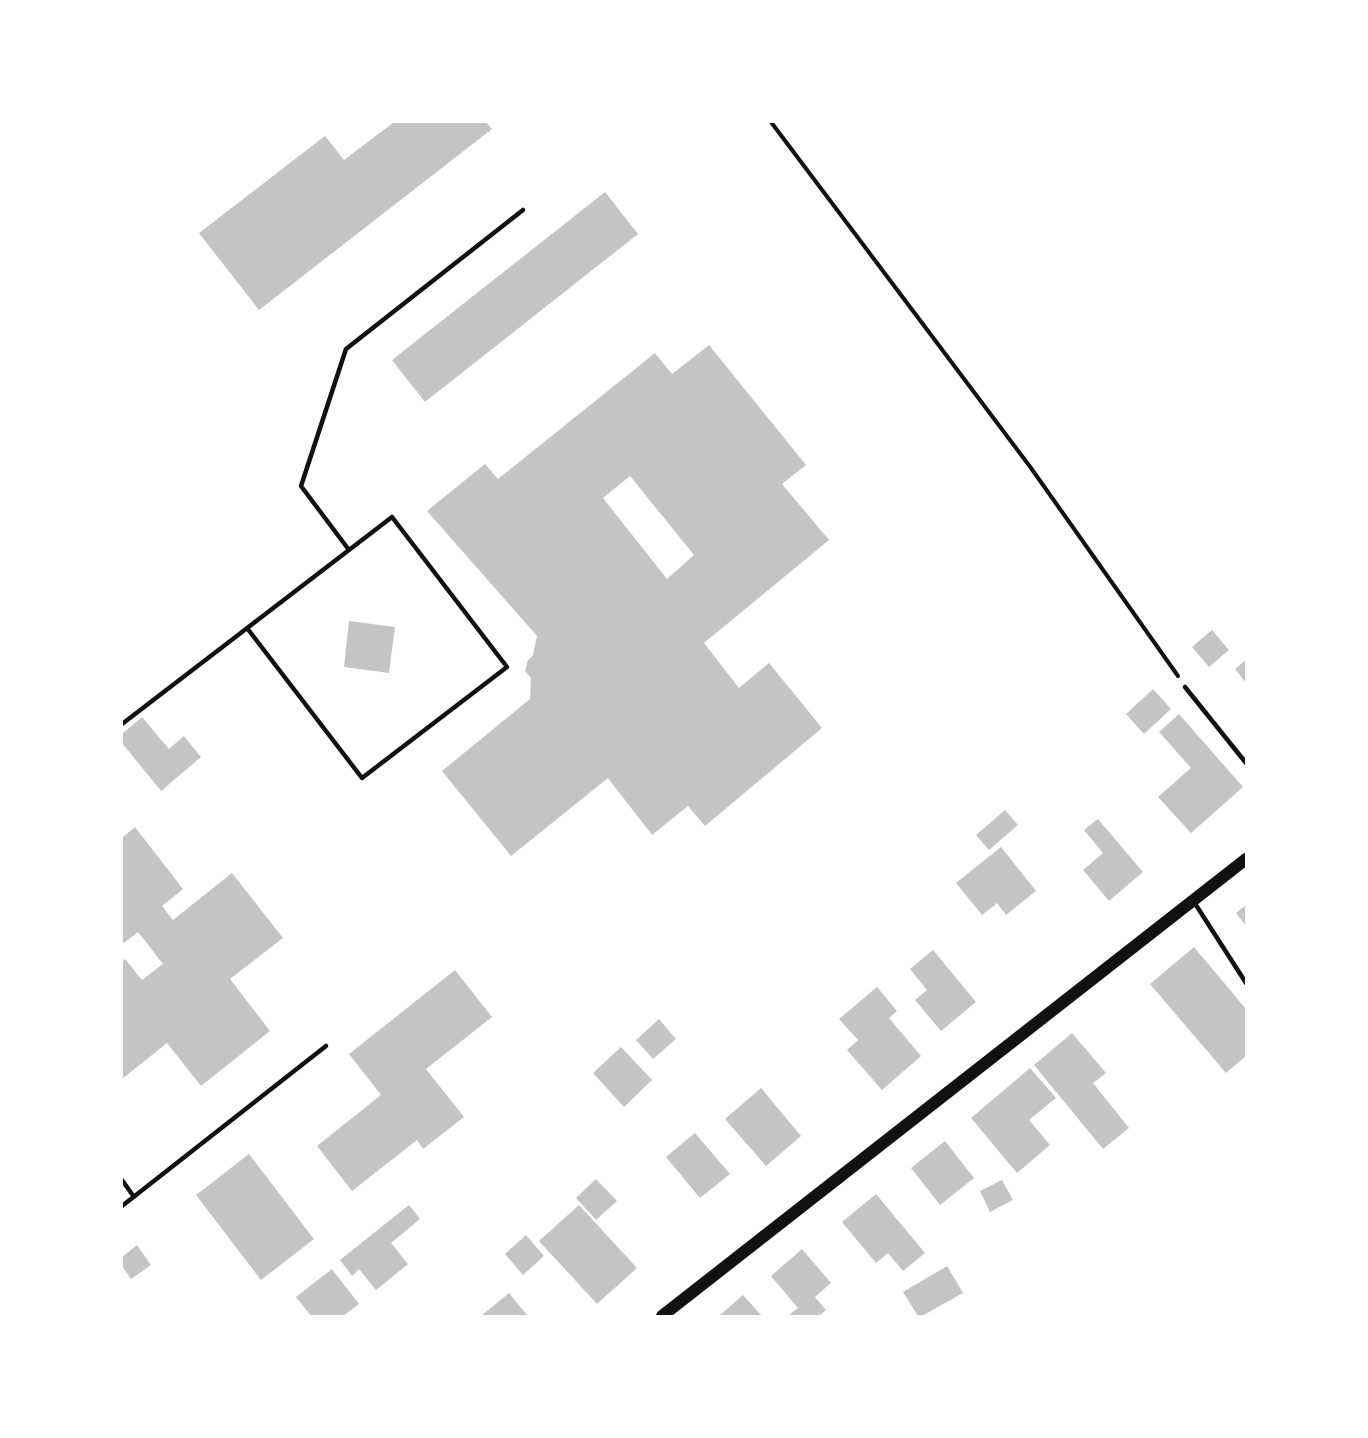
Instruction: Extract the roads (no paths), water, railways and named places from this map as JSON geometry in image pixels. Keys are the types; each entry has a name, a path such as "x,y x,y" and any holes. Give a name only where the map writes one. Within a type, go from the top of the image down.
{"main road":[{"path":"662,1317 1246,859"}],"lane":[{"path":"349,549 301,486 346,349 523,210"},
{"path":"122,724 349,549 392,517 507,667 362,778 247,628"},
{"path":"1185,687 1246,764"},
{"path":"1193,901 1246,983"},
{"path":"122,1206 326,1046"},
{"path":"122,1180 134,1197"}]}
